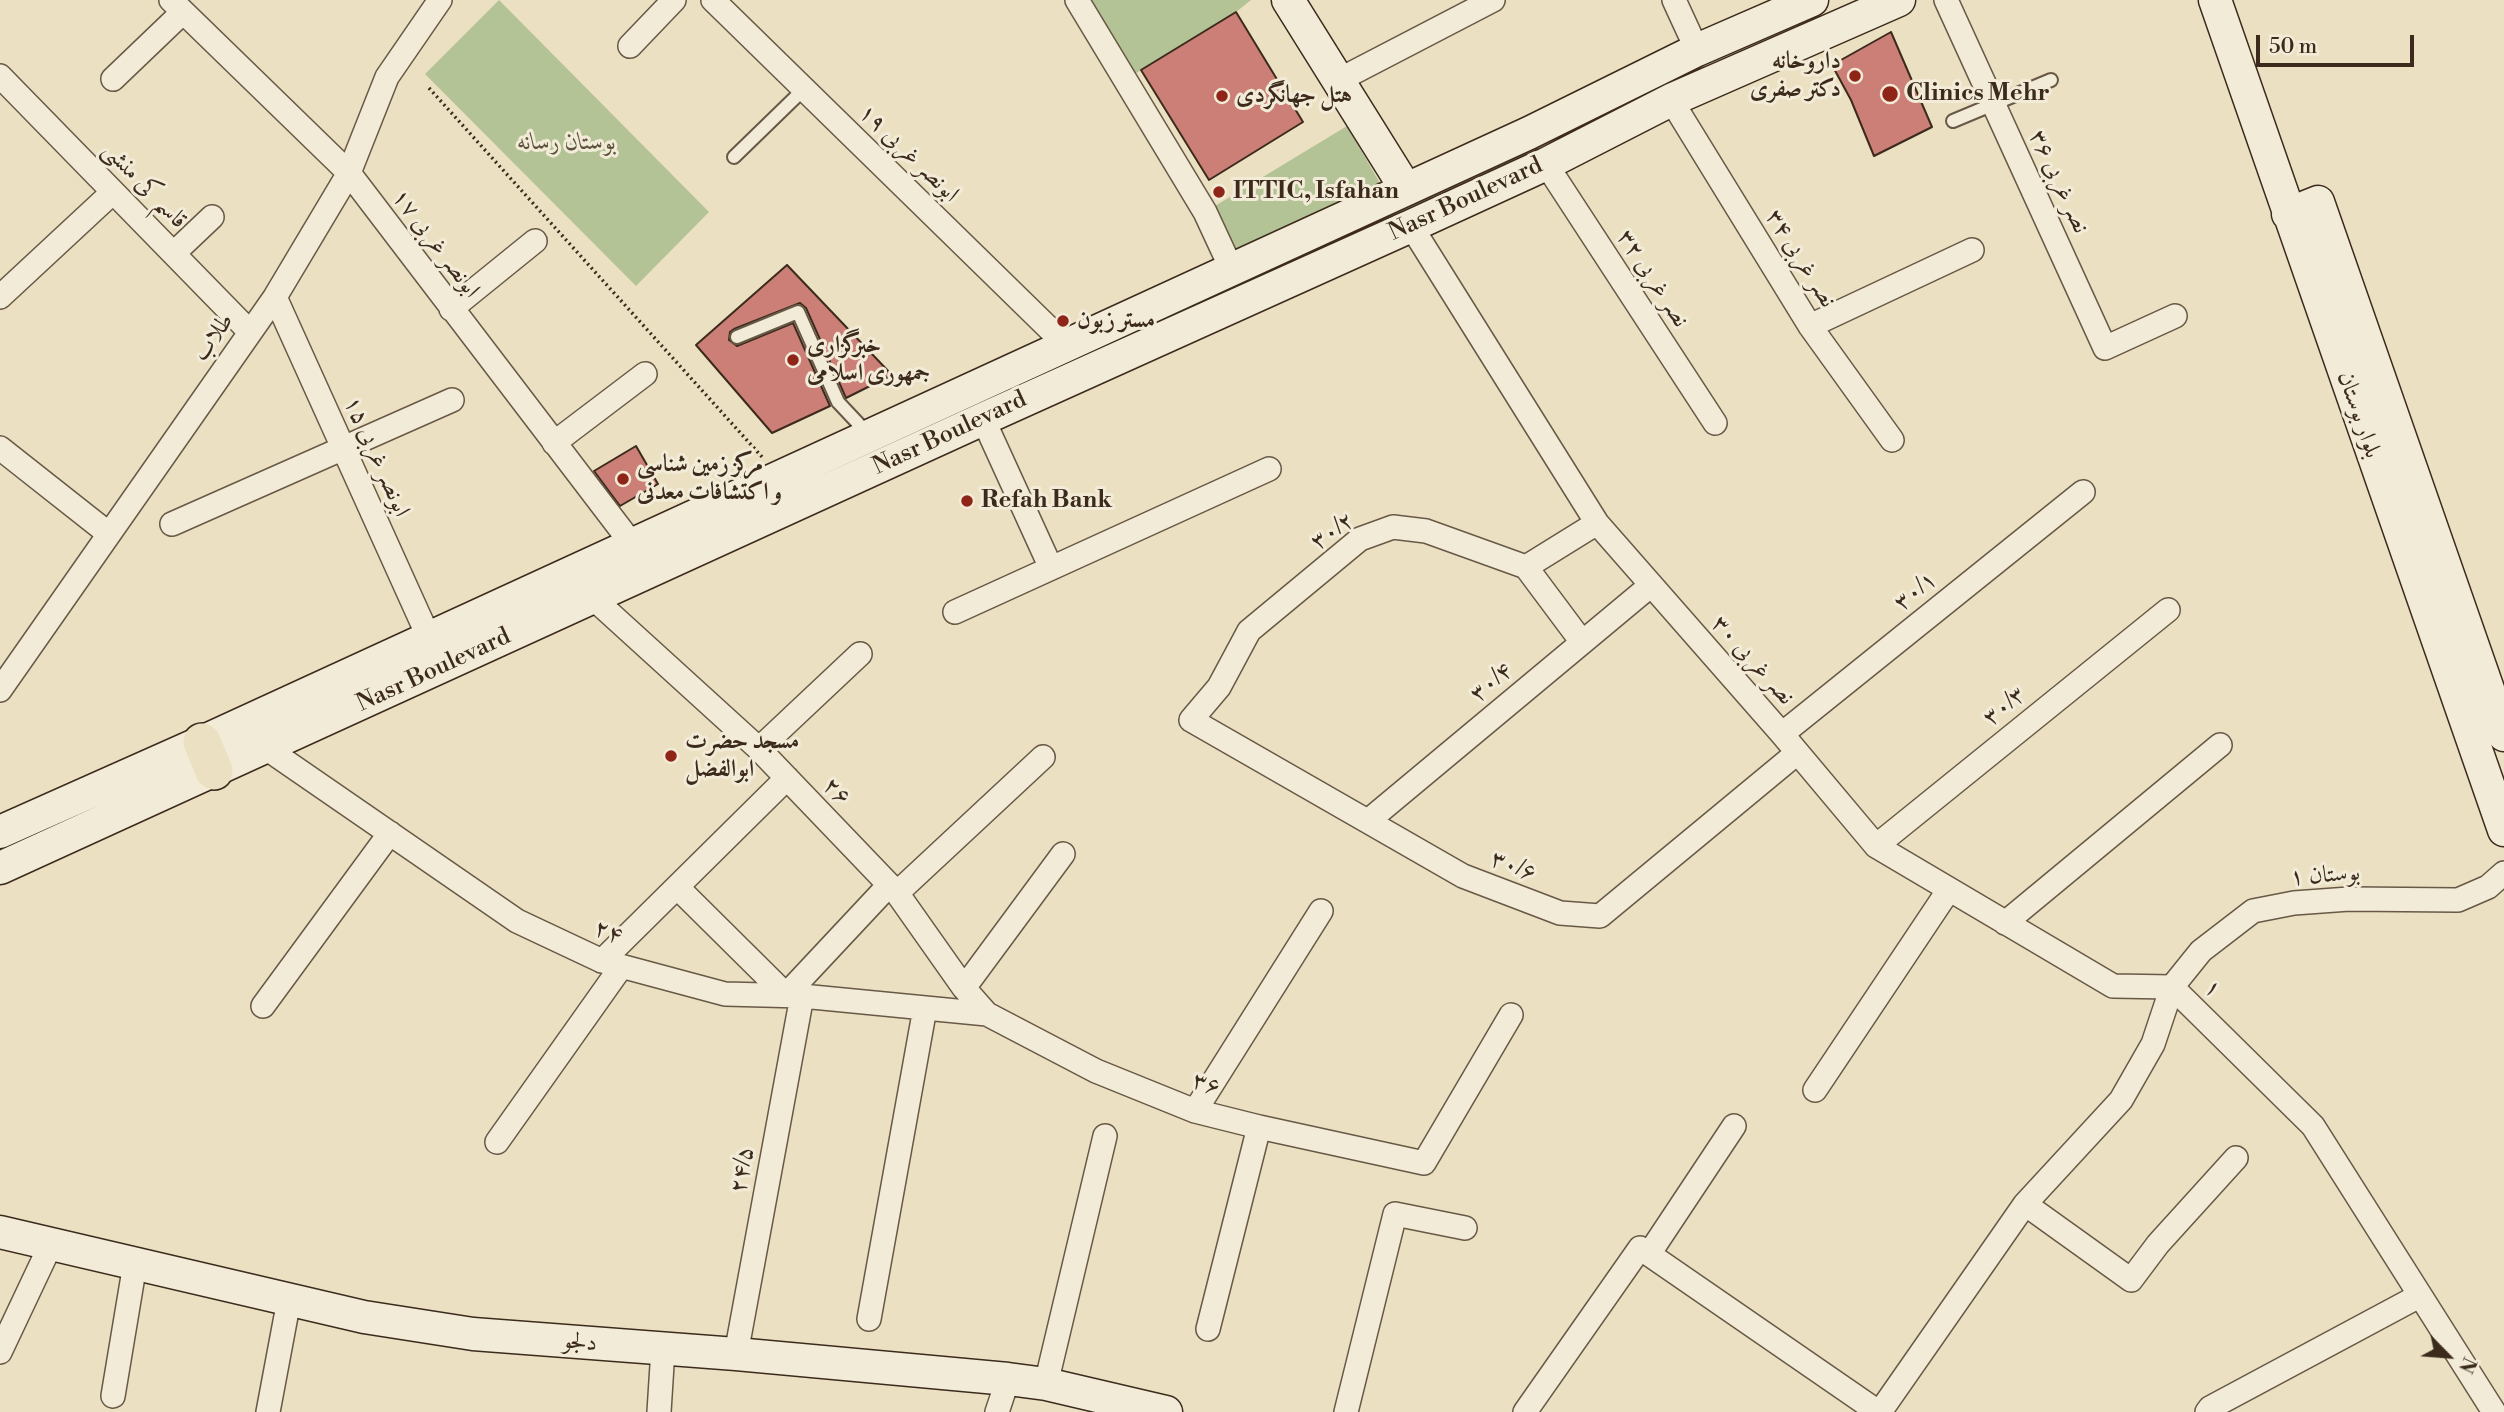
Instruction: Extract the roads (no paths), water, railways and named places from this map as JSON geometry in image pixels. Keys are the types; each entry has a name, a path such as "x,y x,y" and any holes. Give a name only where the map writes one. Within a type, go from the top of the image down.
{"main road":[{"path":"1288,0 1406,189"},
{"name":"Nasr Boulevard","path":"0,868 429,638 1529,133 1697,50 1812,0"},
{"name":"Nasr Boulevard","path":"0,832 208,756 266,748 1546,164 1671,100 1899,0"},
{"name":"بلوار بوستان","path":"2215,0 2504,830"},
{"name":"بلوار بوستان","path":"2288,214 2318,202 2504,735"},
{"name":"دلجو","path":"0,1232 364,1317 473,1334 736,1354 1008,1379 1046,1384 1093,1404 1166,1412"}],"street":[{"name":"طلاب","path":"1,685 275,297 349,173 387,77 440,0"},
{"path":"630,46 674,0"},
{"name":"ابونصر غربی ۱۹","path":"713,0 1066,345"},
{"path":"1077,0 1205,212 1231,268"},
{"path":"1339,80 1493,0"},
{"path":"1674,0 1697,50"},
{"name":"نصر غربی ۳۶","path":"1946,0 2105,348 2175,316"},
{"name":"ابونصر غربی ۱۷","path":"177,6 349,173 632,544"},
{"path":"113,79 177,6"},
{"name":"قاسم کی منشی","path":"0,76 250,332"},
{"name":"نصر غربی ۳۴","path":"1671,100 1811,326 1892,440"},
{"name":"نصر غربی ۳۲","path":"1546,164 1714,423"},
{"path":"0,297 113,192"},
{"path":"174,254 212,216"},
{"name":"نصر غربی ۳۰","path":"1411,226 1597,523 1876,846 1948,891 2113,986 2172,987"},
{"path":"451,309 535,241"},
{"path":"1811,326 1972,250"},
{"name":"ابونصر غربی ۱۵","path":"275,297 429,638"},
{"path":"554,443 645,374"},
{"path":"172,524 452,400"},
{"path":"983,419 1051,568"},
{"path":"0,448 108,534"},
{"path":"956,612 1269,469"},
{"name":"۳۰/۱","path":"1782,734 2083,492"},
{"path":"1583,642 1526,567 1597,523"},
{"name":"۳۰/۲","path":"1191,720 1219,687 1249,631 1360,540 1394,527 1426,531 1526,567"},
{"name":"۳۰/۴","path":"1368,821 1650,586"},
{"name":"۲۶","path":"593,598 759,749 893,889 964,988 987,1014"},
{"name":"۳۰/۳","path":"1876,846 2168,610"},
{"path":"759,749 860,654"},
{"name":"۳۰/۶","path":"1191,720 1463,876 1560,913 1600,916 1797,752"},
{"path":"2005,923 2220,745"},
{"name":"۲۴","path":"266,748 517,921 611,964 725,993 794,996 987,1014"},
{"path":"677,887 794,996 893,889 1043,757"},
{"path":"497,1142 611,964 677,887 787,778"},
{"path":"263,1006 390,833"},
{"path":"964,988 1063,854"},
{"name":"بوستان ۱","path":"2172,987 2201,951 2253,911 2294,903 2349,899 2458,900 2488,887 2504,873"},
{"path":"1815,1090 1948,891"},
{"path":"1195,1111 1321,911"},
{"name":"۱","path":"1879,1412 2025,1204 2122,1100 2153,1044 2172,987 2313,1126 2494,1412"},
{"name":"۲۴/۵","path":"736,1354 794,996"},
{"path":"869,1319 925,1008"},
{"name":"۳۶","path":"987,1014 1096,1071 1195,1111 1424,1163 1511,1015"},
{"path":"1525,1412 1734,1126"},
{"path":"1208,1328 1259,1127"},
{"path":"1046,1384 1105,1136"},
{"path":"2025,1204 2132,1280 2158,1244 2236,1158"},
{"path":"1346,1412 1395,1213 1465,1228"},
{"path":"0,1352 51,1244"},
{"path":"1644,1251 1879,1412"},
{"path":"113,1396 135,1264"},
{"path":"2207,1412 2419,1296"},
{"path":"268,1412 289,1300"},
{"path":"659,1412 663,1349"},
{"path":"997,1412 1008,1379"}],"lane":[{"path":"1952,121 2051,80"},
{"path":"734,157 804,89"},
{"path":"737,337 798,312 838,402 869,436"}],"place":[{"name":"داروخانه دکتر صفری","path":"1855,76"},
{"name":"Clinics Mehr","path":"1890,94"},
{"name":"هتل جهانگردی","path":"1222,96"},
{"name":"ITTIC, Isfahan","path":"1219,192"},
{"name":"مستر زبون","path":"1063,321"},
{"name":"خبرگزاری جمهوری اسلامی","path":"793,360"},
{"name":"مرکز زمین شناسی و اکتشافات معدنی","path":"623,479"},
{"name":"Refah Bank","path":"967,501"},
{"name":"مسجد حضرت ابوالفضل","path":"671,756"}],"park label":[{"name":"بوستان رسانه","path":"567,143"}]}
